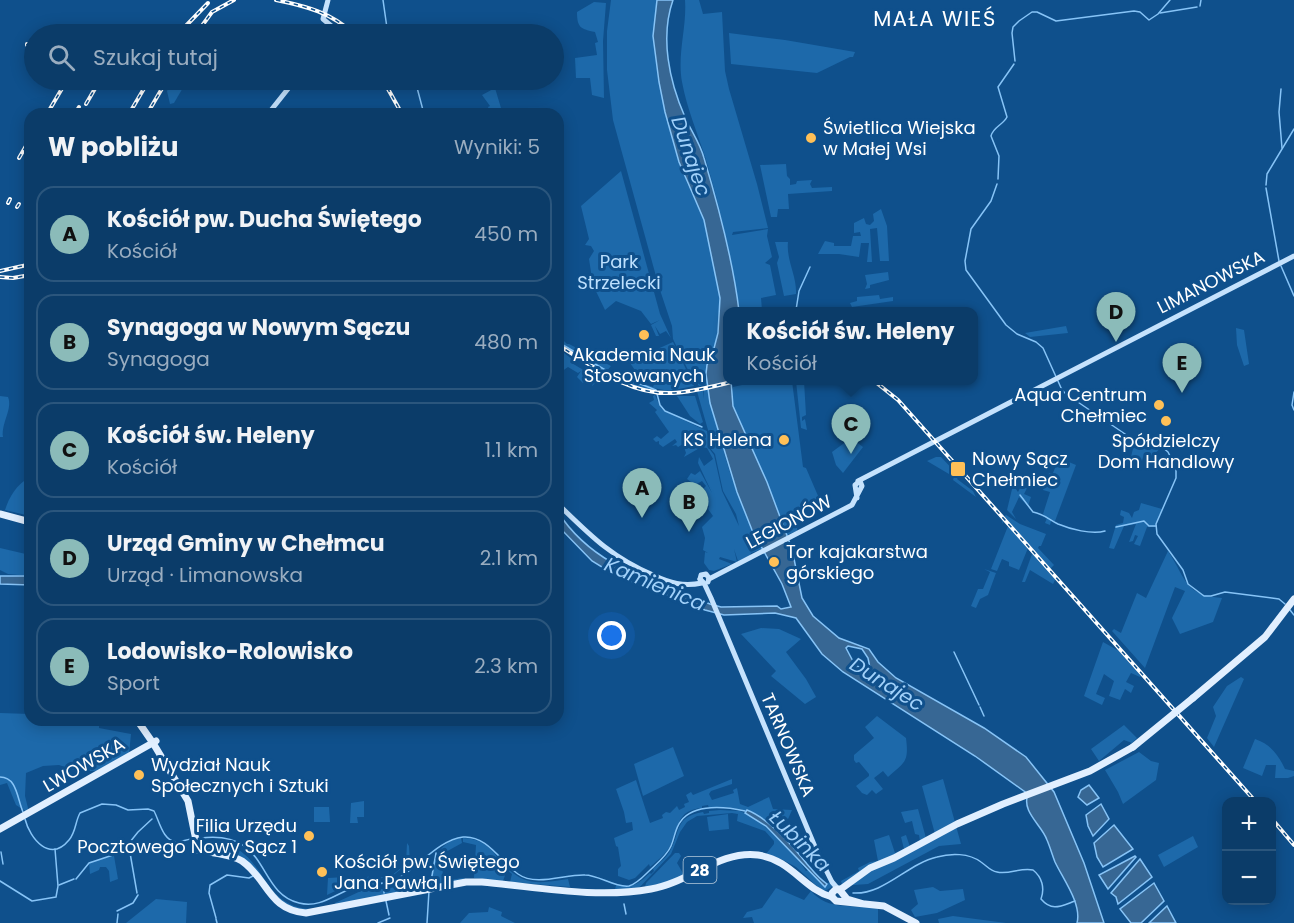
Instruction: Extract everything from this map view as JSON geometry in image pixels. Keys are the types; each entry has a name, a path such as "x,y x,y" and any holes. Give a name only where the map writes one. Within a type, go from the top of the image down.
{"main road":[{"path":"327,2 323,19 329,24"},
{"path":"273,108 287,90"},
{"name":"LIMANOWSKA","path":"859,485 866,477 1294,256"},
{"name":"LEGIONÓW","path":"705,580 753,558 852,505 857,498 859,485"},
{"path":"564,510 616,557 636,568 681,585 700,586 708,591"},
{"path":"0,516 24,522"},
{"path":"708,591 711,582 719,574"},
{"path":"681,585 705,580"},
{"path":"693,585 705,580"},
{"path":"705,580 708,591"},
{"name":"TARNOWSKA","path":"708,591 818,854 838,893"},
{"path":"860,904 838,893 870,868 980,813 1106,763 1143,740 1270,632 1291,603"},
{"path":"143,726 154,742"},
{"name":"LWOWSKA","path":"0,830 154,742"},
{"name":"28","path":"154,742 188,795 194,815 199,848 231,856 242,862 276,901 288,909 300,912 318,912 418,890 482,882 602,894 624,893 667,885 727,858 753,854 782,863 818,892 838,893"},
{"path":"851,883 848,895 860,904"},
{"path":"818,892 835,902 887,907 916,923"}],"green space":[{"path":"611,0 657,0 653,36 665,112 687,183 704,220 720,298 718,333 712,356 707,365 708,384 699,386 673,339 672,326 613,120 607,70 607,31"},
{"path":"685,0 699,0 703,14 722,12 725,71 768,228 733,232 732,235 768,229 767,236 772,257 765,263 770,265 776,295 761,298 762,307 738,307 721,216 682,82 681,61"},
{"path":"594,2 606,3 603,41 604,98 592,95 590,78 576,78 575,58 597,55 595,43 598,42 595,32 581,27 577,17 577,12"},
{"path":"729,33 855,52 853,57 817,73 731,64"},
{"path":"182,90 174,103 170,104 167,91"},
{"path":"496,90 501,108 488,108 490,106 482,95"},
{"path":"786,164 790,185 796,184 797,181 812,180 810,184 812,188 832,187 832,191 788,194 789,209 778,209 777,217 771,217 760,165"},
{"name":"Park Strzelecki","path":"621,171 660,314 671,338 666,331 660,334 655,326 659,336 656,336 651,325 660,320 651,324 641,311 616,301 605,310 593,285 589,259 594,251 591,246 585,245 589,239 581,206"},
{"path":"881,209 887,226 889,261 880,261 877,228 870,229 872,262 867,262 869,243 861,243 859,257 818,254 825,241 834,243 834,246 851,246 853,236 861,236 860,232 854,233 854,223 864,218 866,224 870,225 874,221 873,214"},
{"path":"775,242 788,242 796,294 784,296"},
{"path":"888,272 889,280 870,285 870,288 865,289 867,284 865,275"},
{"path":"879,295 880,299 893,297 893,301 852,307 850,303 857,301 857,297"},
{"path":"1066,326 1068,333 1030,337 1025,333"},
{"path":"1236,328 1244,330 1249,364 1244,366 1237,345"},
{"path":"564,341 611,366 605,373 564,349"},
{"path":"673,342 694,386 669,391 653,388 650,391 636,387 632,383 634,380 653,387 655,382 637,373 630,363"},
{"path":"564,353 573,360 570,362 597,376 598,380 592,386 593,382 587,379 583,383 577,377 581,371 578,373 568,367 564,370"},
{"path":"793,385 803,467 806,468 822,505 808,508 798,515 797,531 787,535 767,482 733,406 731,396 733,387"},
{"path":"796,385 804,385 806,415 802,417 802,421 805,419 807,430 801,428"},
{"path":"708,388 711,407 732,480 762,549 738,561 734,549 737,562 720,557 719,559 732,564 714,571 709,570 704,563 705,552 708,553 703,550 705,538 702,527 713,516 708,509 709,506 705,505 701,497 704,497 701,491 706,486 702,481 695,485 687,479 691,473 695,475 700,471 712,493 698,463 699,457 704,466 713,459 707,448 703,446 684,457 686,453 683,444 678,447 672,446 677,442 675,439 663,447 659,441 656,442 653,439 657,436 661,439 669,432 655,412 657,410 649,403 654,400 655,395 661,408 666,412 707,431 710,443 710,437 697,391 703,389 703,399 704,389","holes":["710,443 710,448 715,454 723,491 736,514 739,526 722,491 714,455 708,447"]},
{"path":"0,396 8,397 9,402 3,437 0,437"},
{"path":"677,396 695,396 703,422 700,424 690,416"},
{"path":"851,438 863,447 843,473 836,465 832,452"},
{"path":"1135,440 1161,447 1153,456 1144,453 1142,461 1131,457"},
{"path":"941,457 959,476 957,479 973,491 976,497 953,480 954,477 927,461"},
{"path":"1059,458 1076,465 1055,521 1051,521 1050,525 1045,523 1047,518 1043,514 1050,492 1043,490 1049,473 1053,473"},
{"path":"24,481 24,515 5,510 14,491"},
{"path":"1013,485 1018,492 1021,486 1027,488 1024,494 1031,497 1028,506 1019,497 1012,512 1016,519 1007,510"},
{"path":"1141,503 1162,509 1155,527 1147,527 1140,546 1134,544 1138,536 1135,535 1133,541 1129,542 1136,524 1124,526 1114,549 1109,548 1116,525 1123,523 1124,517 1120,515 1121,510 1129,513 1132,518 1134,512 1139,510"},
{"path":"1006,515 1020,524 1046,534 1038,548 1054,565 1049,570 1056,578 1053,584 1030,570 1025,582 1022,582 1032,554 1028,548 1019,570 1009,566 1009,562 1002,559 997,571 991,569 1008,526 1004,521 1002,524 1003,518 1043,562 1004,517"},
{"path":"0,548 24,554 24,575 8,574 0,570"},
{"path":"1168,551 1183,578 1193,589 1222,598 1213,622 1180,634 1172,618 1185,591 1175,587 1145,668 1112,631 1114,629 1121,633 1137,593 1146,598"},
{"path":"984,569 996,573 988,595 980,599 976,608 971,606 978,589 983,589 990,572"},
{"path":"761,628 779,629 801,639 786,652 816,697 805,704 771,676 776,671 741,634"},
{"path":"1103,642 1119,651 1141,676 1131,673 1126,682 1134,686 1131,693 1125,689 1120,700 1109,696 1114,681 1104,674 1096,694 1105,698 1102,705 1084,696"},
{"path":"1241,677 1244,679 1214,747 1207,738 1216,716 1213,707 1227,686"},
{"path":"0,713 24,714 24,726 99,726 99,728 131,734 129,754 100,771 77,771 59,765 43,766 26,773 27,812 16,805 7,783 0,785"},
{"path":"877,716 906,738 907,752 902,764 888,777 883,771 874,778 883,789 876,794 872,790 867,795 856,786 869,774 859,762 856,763 854,755 874,738 865,727"},
{"path":"1124,725 1137,738 1132,743 1124,740 1099,761 1091,749"},
{"path":"1255,739 1273,750 1285,769 1294,771 1294,776 1275,778 1276,765 1266,765 1262,776 1243,768"},
{"path":"673,747 684,776 643,796 634,764"},
{"path":"1139,752 1151,761 1159,763 1156,780 1123,804 1105,770"},
{"path":"732,779 732,784 711,791 709,794 712,800 734,793 733,790 737,788 740,804 748,807 769,797 773,809 792,810 779,834 755,815 739,809 702,806 683,816 668,849 650,867 649,864 635,878 629,880 618,876 618,869 621,866 614,838 633,830 632,822 626,823 616,789 636,780 650,823 663,818 662,815 666,812 670,813 677,806 679,810 685,807 684,804 689,802 686,795 691,792 693,795"},
{"path":"943,779 961,844 939,846 868,884 840,886 841,881 859,871 858,868 878,861 874,840 889,835 895,853 904,849 901,837 906,835 910,847 920,841 919,835 915,834 912,821 905,823 901,812 918,809 926,838 935,834 922,786"},
{"path":"364,801 364,817 357,817 358,823 350,823 351,803"},
{"path":"314,807 329,807 330,822 314,822"},
{"path":"720,810 740,811 756,818 795,855 806,871 808,870 825,887 830,881 832,887 825,891 821,890 796,867 766,854 774,841 765,831 737,821 738,814 732,813 697,816 687,822 671,854 638,889 615,890 616,885 635,885 654,871 653,869 670,851 680,826 687,817"},
{"path":"728,814 729,829 709,831 707,817"},
{"path":"1193,836 1198,847 1164,867 1158,855"},
{"path":"461,838 462,843 442,854 443,881 463,878 465,880 431,886 437,855 445,845"},
{"path":"463,838 481,842 487,846 496,855 502,867 508,869 520,878 540,882 568,879 570,887 510,882 512,874 507,870 503,881 474,878 476,845 463,842"},
{"path":"211,841 230,845 243,853 280,898 293,905 311,909 310,911 285,906 236,855 201,846"},
{"path":"407,843 410,862 391,877 356,881 327,895 328,878 360,879 360,876 367,879 368,876 370,879 375,876 377,878 391,876 406,864"},
{"path":"675,853 681,856 677,863 684,875 662,884 645,887 646,883"},
{"path":"114,856 118,879 110,882 109,871 106,867 100,867 99,870 90,874 89,862"},
{"path":"413,876 414,885 411,890 336,907 335,903 363,890 395,887"},
{"path":"933,887 940,891 963,889 965,900 937,913 915,917 911,910 918,904 914,890"},
{"path":"776,888 804,900 811,891 825,902 833,904 878,907 878,923 754,923 752,917 743,918 747,912 762,908"},
{"path":"156,899 187,902 186,923 126,923"},
{"path":"489,907 502,912 501,916 515,923 460,923 469,913 488,912"},
{"path":"953,916 1006,923 939,923 938,919"}],"water":[{"path":"657,0 673,0 667,29 671,74 679,103 704,158 715,196 725,234 738,307 723,307 723,385 731,385 733,406 767,482 792,549 802,598 813,616 839,638 869,649 878,662 896,678 984,728 1026,757 1054,792 1084,863 1104,923 1077,923 1077,908 1074,900 1044,834 1027,807 1028,794 975,756 843,672 822,654 796,618 775,613 724,615 705,610 615,575 592,561 564,532 564,520 588,546 606,559 646,579 710,604 721,607 777,606 781,609 791,607 782,584 752,530 737,492 710,403 706,374 718,333 720,298 704,220 679,162 659,82 653,36","holes":["848,646 862,649 868,658 871,673 855,665 846,648"]},
{"path":"0,576 24,576 24,585 0,584"},
{"path":"1089,785 1099,798 1087,805 1078,797 1081,790"},
{"path":"1101,804 1109,819 1093,836 1086,815"},
{"path":"747,810 756,814 780,833 827,884 825,887 766,826 745,813"},
{"path":"1114,825 1133,849 1103,867 1097,857 1094,843"},
{"path":"1136,857 1108,889 1099,875"},
{"path":"1140,859 1152,877 1118,904 1116,897 1111,893"},
{"path":"1154,883 1164,901 1141,923 1131,923 1120,909"},
{"path":"1167,906 1176,923 1149,923"}],"waterway":[{"path":"383,0 386,24"},
{"path":"1015,61 1013,27 1032,12 1056,21 1134,11 1140,12 1149,20 1158,14 1170,0"},
{"path":"1200,6 1201,0"},
{"path":"1160,13 1197,7"},
{"path":"998,179 999,156 991,136 1007,117 998,87 1014,64"},
{"path":"1281,89 1279,112 1282,148"},
{"path":"418,90 422,108"},
{"path":"1266,185 1267,174 1294,129"},
{"path":"997,184 991,201 971,229 965,261 966,270 1006,325 1017,334 1036,342 1043,348 1066,394 1128,436 1161,446 1168,452 1176,468 1176,478 1156,524 1157,534 1183,570 1188,584 1204,596 1225,592 1279,599 1285,604"},
{"path":"1266,188 1279,261"},
{"path":"1281,266 1294,296"},
{"path":"796,307 799,291 810,267"},
{"path":"564,346 607,371"},
{"path":"612,373 656,390 660,405 665,411 702,427"},
{"path":"1294,392 1292,405 1294,410"},
{"path":"712,433 720,440"},
{"path":"1020,495 1033,512 1058,524 1088,532 1105,531"},
{"path":"1116,527 1144,521 1149,526 1156,526"},
{"path":"1290,610 1294,615"},
{"path":"954,652 979,705"},
{"path":"980,707 984,716"},
{"name":"Łubinka","path":"0,777 10,780 13,784 23,812"},
{"name":"Łubinka","path":"25,819 31,834 48,849 62,847 73,834 80,813 102,804 116,805 128,810 154,811 162,830 172,841 192,839"},
{"name":"Łubinka","path":"200,838 223,838 239,843 251,852 275,887 285,897 299,903 315,904 351,888 395,880 445,843 463,837 479,840 525,878 542,880 585,875 629,886 641,879 667,853 677,827 687,815 694,811 711,808 745,811"},
{"path":"76,879 89,863 122,852 152,819"},
{"path":"129,847 137,893"},
{"path":"0,881 32,901 56,897 58,886 55,849"},
{"path":"1,852 3,864"},
{"path":"430,887 436,853"},
{"name":"Łubinka","path":"853,893 875,889 926,861 954,854 976,859 997,872 1033,870 1042,883 1041,899 1049,906 1057,907 1075,901"},
{"path":"216,918 209,893 210,885 227,875 249,878 253,876"},
{"path":"59,885 74,879"},
{"path":"427,923 429,891"},
{"path":"117,911 133,903 138,895"},
{"path":"386,901 389,915"},
{"path":"624,904 626,914"},
{"path":"117,923 118,914"},
{"path":"378,923 390,918"},
{"path":"216,919 217,923"}],"railway":[{"path":"203,24 212,12 234,0"},
{"path":"276,0 318,11 342,24"},
{"path":"188,24 208,3"},
{"path":"51,108 61,90"},
{"path":"86,104 94,90"},
{"path":"133,108 143,90"},
{"path":"151,108 161,90"},
{"path":"389,90 399,108"},
{"path":"19,158 24,149"},
{"path":"8,203 10,199"},
{"path":"0,271 24,266"},
{"path":"0,277 24,276"},
{"path":"564,349 612,378 641,389 672,393 723,384"},
{"path":"879,385 898,400 1252,797"},
{"path":"1276,824 1294,845"}],"place":[{"name":"Świetlica Wiejska w Małej Wsi","path":"811,138"},
{"name":"Akademia Nauk Stosowanych","path":"644,335"},
{"name":"Urząd Gminy w Chełmcu","path":"1116,342"},
{"name":"Lodowisko-Rolowisko","path":"1182,393"},
{"name":"Aqua Centrum Chełmiec","path":"1159,405"},
{"name":"Spółdzielczy Dom Handlowy","path":"1166,421"},
{"name":"KS Helena","path":"784,440"},
{"name":"Kościół św. Heleny","path":"851,454"},
{"name":"Nowy Sącz Chełmiec","path":"958,469"},
{"name":"Kościół pw. Ducha Świętego","path":"642,518"},
{"name":"Synagoga w Nowym Sączu","path":"689,532"},
{"name":"Tor kajakarstwa górskiego","path":"774,562"},
{"name":"Wydział Nauk Społecznych i Sztuki","path":"139,775"},
{"name":"Filia Urzędu Pocztowego Nowy Sącz 1","path":"309,836"},
{"name":"Kościół pw. Świętego Jana Pawła II","path":"322,872"}],"district":[{"name":"MAŁA WIEŚ","path":"935,19"}],"water label":[{"name":"Dunajec","path":"691,156"},
{"name":"Kamienica","path":"655,584"},
{"name":"Dunajec","path":"887,684"}]}
